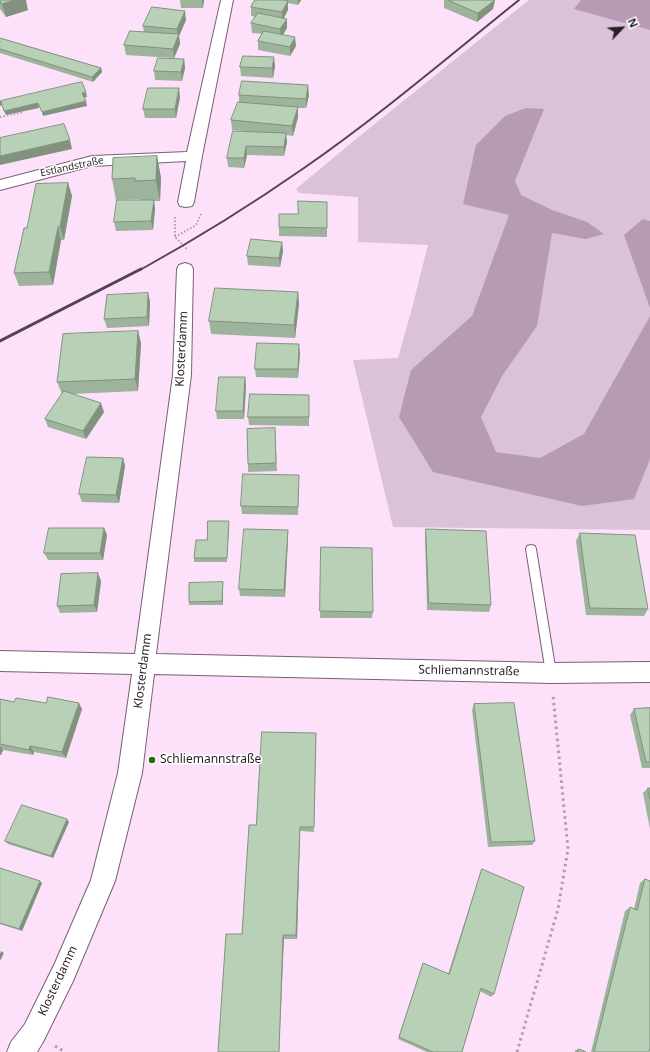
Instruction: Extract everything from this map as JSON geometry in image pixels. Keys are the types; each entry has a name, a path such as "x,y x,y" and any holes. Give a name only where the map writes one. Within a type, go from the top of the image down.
{"street":[{"path":"181,206 194,156 227,0"},
{"name":"Estlandstraße","path":"0,185 92,161 194,156"},
{"name":"Klosterdamm","path":"21,1052 34,1033 64,972 103,881 130,773 182,375 187,261"},
{"name":"Schliemannstraße","path":"0,660 551,673 650,672"}],"lane":[{"path":"531,549 551,673"}],"path":[{"path":"0,117 24,112"},
{"path":"181,206 175,237 187,261"},
{"path":"175,237 197,225 201,220 202,208"},
{"path":"517,1052 558,909 568,849 551,673"}],"shaded area":[{"path":"529,0 650,0 650,530 393,527 353,360 398,358 428,245 358,242 358,197 299,193 296,189"},
{"path":"581,0 650,0 650,30 574,9"},
{"path":"526,108 544,109 515,181 521,195 552,210 587,222 604,234 586,239 552,233 537,326 502,376 481,417 496,452 540,458 584,434 650,316 650,459 634,499 582,506 433,472 399,417 411,370 472,316 509,215 463,204 476,145 505,116"},
{"path":"643,219 650,221 650,308 624,235"}],"building":[{"path":"0,0 14,0 2,4"},
{"path":"255,0 288,1 282,12 251,7"},
{"path":"448,0 495,0 478,13"},
{"path":"152,7 185,11 177,29 143,26"},
{"path":"258,13 287,19 280,29 251,23"},
{"path":"130,31 179,34 173,49 124,45"},
{"path":"264,31 295,37 290,47 258,41"},
{"path":"0,38 101,68 92,77 0,49"},
{"path":"243,56 274,57 272,68 240,67"},
{"path":"158,58 184,59 181,72 154,71"},
{"path":"242,81 308,85 306,99 239,95"},
{"path":"82,82 86,92 82,93 86,101 42,112 38,103 4,111 1,101"},
{"path":"148,88 179,88 175,109 143,109"},
{"path":"238,102 298,107 292,126 231,120"},
{"path":"64,124 70,140 0,156 0,138"},
{"path":"233,131 286,133 284,147 246,146 244,158 227,158"},
{"path":"157,156 156,180 135,181 135,178 112,179 113,158"},
{"path":"68,183 60,227 58,227 49,272 14,273 24,228 27,228 36,184"},
{"path":"117,200 154,200 151,221 114,222"},
{"path":"298,201 327,202 327,228 279,227 279,214 298,214"},
{"path":"251,239 282,242 279,258 247,256"},
{"path":"215,288 298,292 294,325 209,321"},
{"path":"148,293 147,317 104,319 107,295"},
{"path":"138,331 135,379 57,382 63,334"},
{"path":"257,343 299,344 298,369 255,369"},
{"path":"219,377 245,377 243,411 216,411"},
{"path":"64,391 101,403 83,431 45,419"},
{"path":"250,394 309,395 309,417 248,417"},
{"path":"275,428 276,463 248,464 247,429"},
{"path":"87,457 123,458 116,495 79,494"},
{"path":"243,474 299,475 298,507 241,506"},
{"path":"208,521 229,521 227,558 194,558 196,540 207,540"},
{"path":"49,528 104,528 100,553 44,553"},
{"path":"244,529 288,530 284,590 239,589"},
{"path":"426,529 486,531 491,605 429,603"},
{"path":"580,533 635,535 648,609 590,608"},
{"path":"321,547 372,548 373,612 320,611"},
{"path":"98,573 94,605 57,606 61,574"},
{"path":"223,582 222,601 189,602 189,583"},
{"path":"48,697 79,703 62,752 30,746 29,750 0,744 0,699 14,702 16,698 46,703"},
{"path":"514,703 535,841 491,842 474,704"},
{"path":"650,708 650,762 646,762 634,709"},
{"path":"262,732 316,733 314,827 300,827 296,935 283,935 279,1052 218,1052 226,934 242,934 249,825 256,825"},
{"path":"648,788 650,788 650,799"},
{"path":"22,805 67,819 51,856 5,841"},
{"path":"0,868 40,881 19,929 0,923"},
{"path":"482,869 524,887 494,994 481,988 462,1052 433,1052 399,1037 423,963 449,974"},
{"path":"645,879 650,881 649,1052 594,1052 630,907 637,910"},
{"path":"579,1049 586,1052 578,1052"}],"railway":[{"path":"140,270 203,234 244,208 332,148 413,86 519,0"},
{"path":"0,341 141,269"}],"place":[{"name":"Schliemannstraße","path":"152,760"}]}
